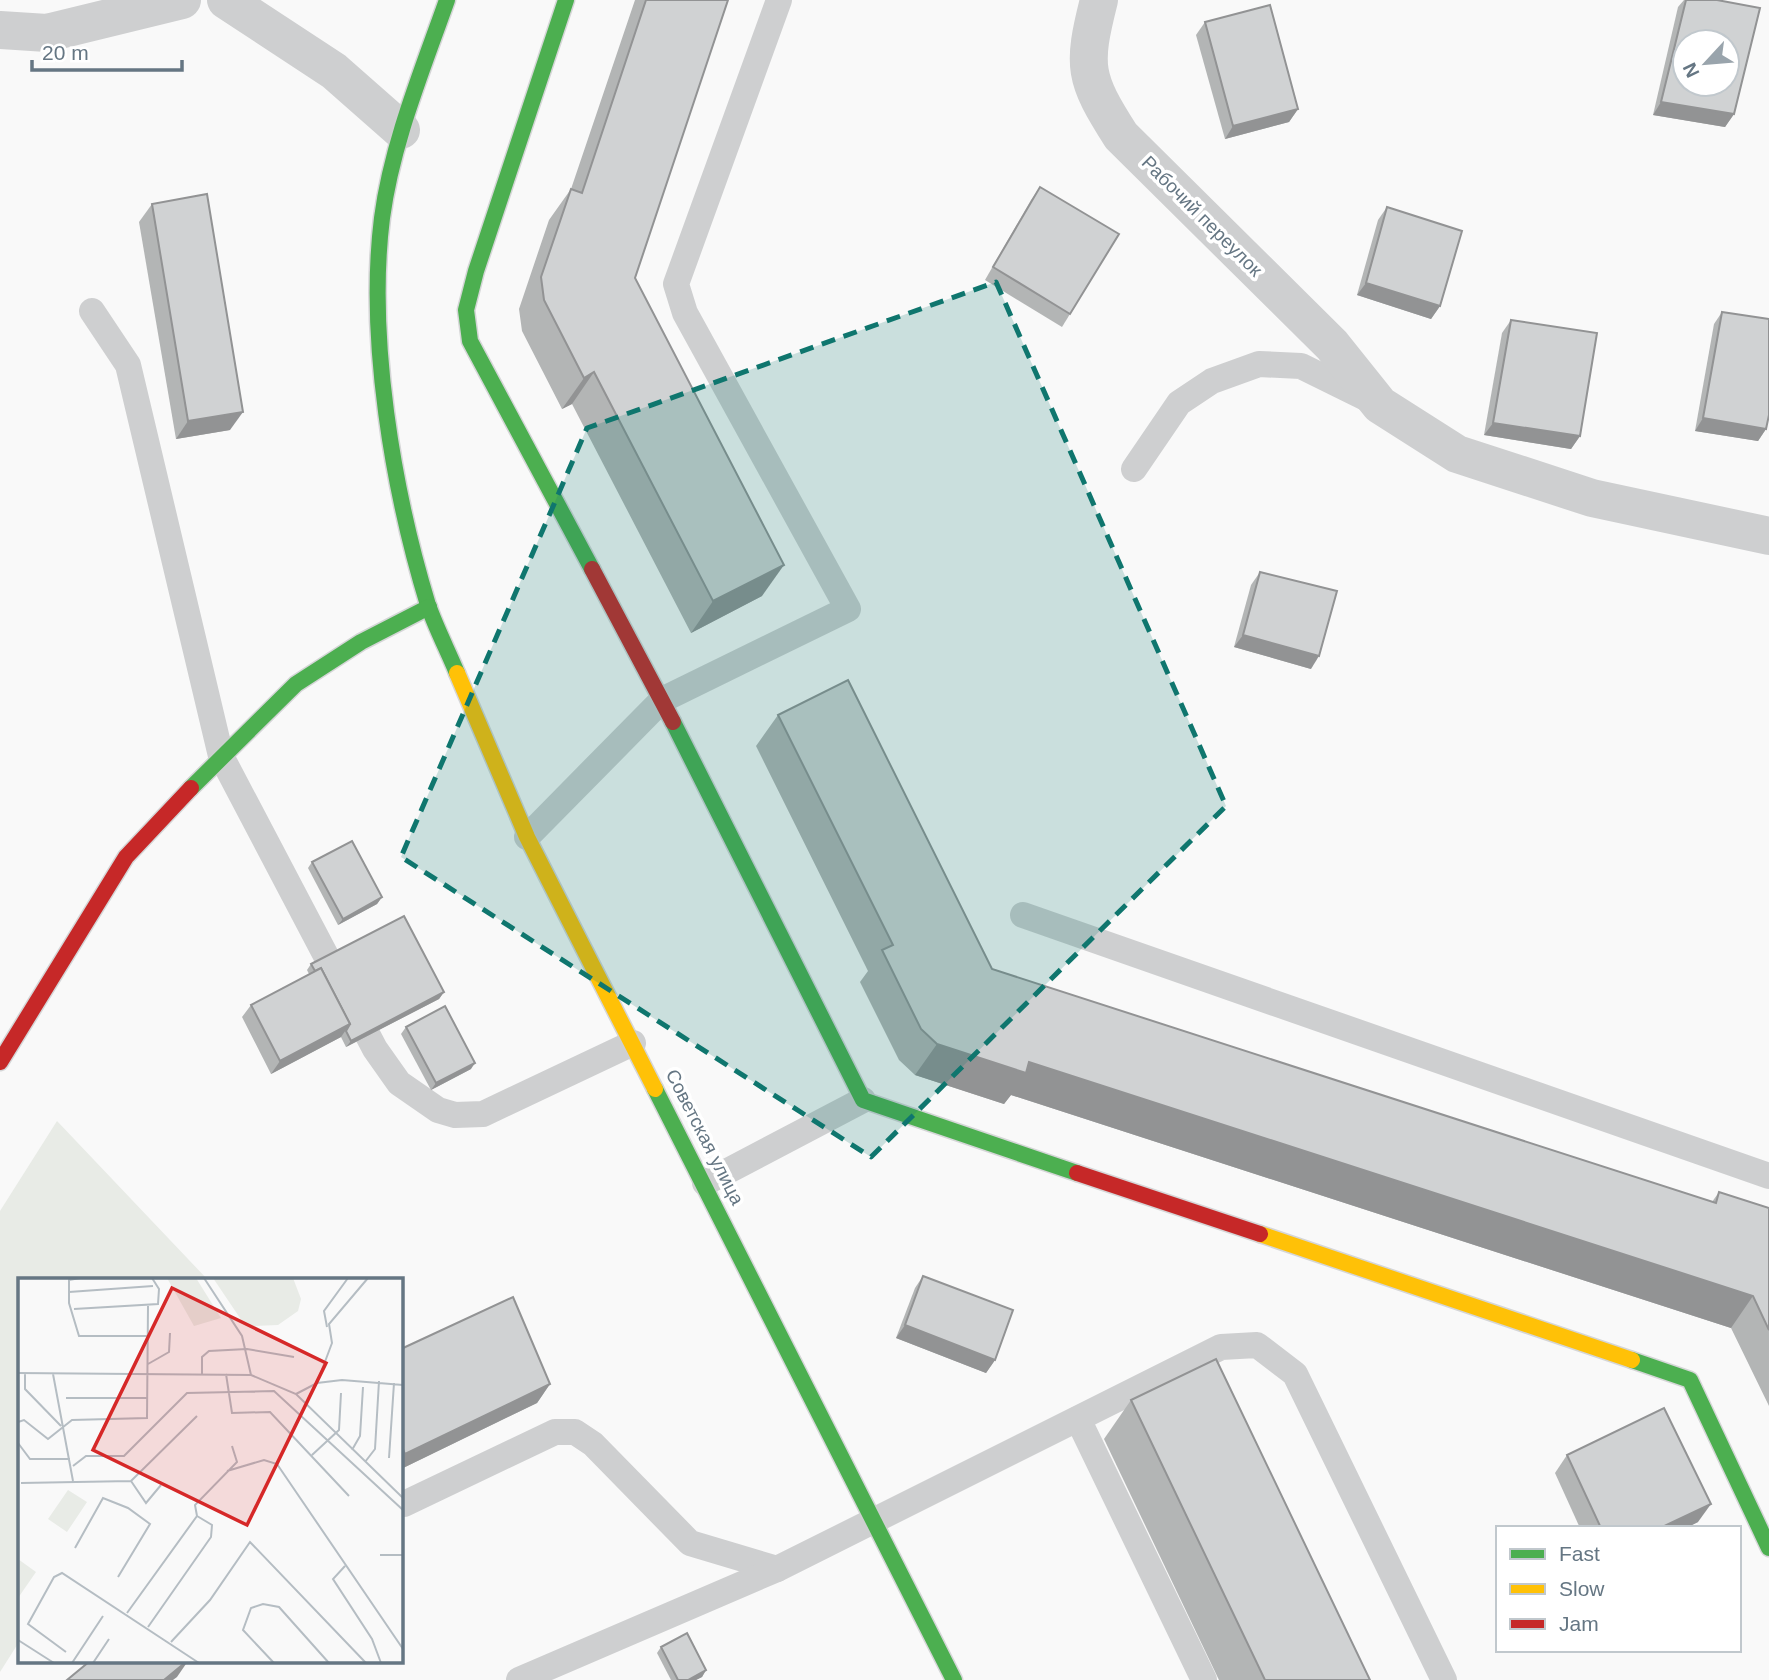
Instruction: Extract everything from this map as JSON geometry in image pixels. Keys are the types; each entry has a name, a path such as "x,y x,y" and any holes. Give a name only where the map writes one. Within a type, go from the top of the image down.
{"street":[{"path":"0,30 47,33 182,0"},
{"path":"226,0 334,71 401,130"},
{"name":"Советская улица","path":"447,0 401,130 382,218 379,307 388,421 404,512 429,607 527,837 705,1183 954,1680"},
{"path":"566,0 475,271 466,310 470,341 662,700 863,1100 1690,1380 1769,1548"},
{"name":"Рабочий переулок","path":"1099,0 1089,37 1087,71 1101,105 1121,136 1332,345 1380,405 1457,454 1592,498 1769,536"},
{"path":"0,1062 126,856 221,756 296,684 361,642 429,607"}],"lane":[{"path":"527,837 662,700 848,609 685,313 676,284 779,0"},
{"path":"92,311 128,365 221,756 375,1048 399,1083 438,1110 455,1115 483,1114 633,1043"},
{"path":"1134,469 1179,403 1212,381 1259,364 1301,366 1380,405"},
{"path":"1023,915 1769,1176"},
{"path":"705,1183 863,1100"},
{"path":"525,1679 777,1569 1221,1347 1257,1345 1295,1374 1444,1680"},
{"path":"1078,1419 1204,1680"},
{"path":"404,1504 555,1432 575,1432 593,1444 690,1543 777,1569"}],"highlighted area":[{"path":"996,282 1226,806 871,1157 401,857 587,428"}],"shaded area":[{"path":"57,1121 206,1278 18,1278 18,1644 0,1672 0,1211"}],"building":[{"path":"646,0 728,0 635,278 784,565 713,601 594,372 584,378 544,300 541,277 571,189 582,193"},
{"path":"1686,0 1717,0 1760,8 1741,85 1741,28 1679,28"},
{"path":"1270,5 1298,109 1233,126 1205,22"},
{"path":"1671,61 1671,98 1738,98 1734,114 1661,102"},
{"path":"1040,187 1119,234 1070,314 993,267"},
{"path":"207,194 243,412 188,421 152,204"},
{"path":"1387,207 1462,231 1440,306 1366,283"},
{"path":"1722,312 1769,319 1769,415 1766,429 1703,418"},
{"path":"1511,320 1597,333 1580,436 1493,423"},
{"path":"1260,572 1337,591 1319,656 1243,635"},
{"path":"848,680 992,969 1716,1203 1719,1192 1769,1208 1769,1330 1753,1296 1029,1062 1026,1073 937,1044 921,1029 882,950 893,945 778,715"},
{"path":"352,841 382,897 343,919 312,862"},
{"path":"404,916 444,992 351,1041 346,1031 350,1024 321,968 315,971 311,964"},
{"path":"321,968 350,1024 280,1061 251,1005"},
{"path":"445,1006 475,1063 436,1083 406,1027"},
{"path":"923,1276 1013,1310 995,1360 905,1325"},
{"path":"513,1297 550,1384 405,1454 402,1446 402,1349"},
{"path":"1216,1359 1370,1680 1265,1680 1131,1400"},
{"path":"1664,1408 1711,1504 1664,1526 1600,1526 1567,1455"},
{"path":"687,1633 706,1670 688,1680 678,1680 661,1647"},
{"path":"89,1662 186,1662 164,1680 67,1680"}],"traffic: fast":[{"path":"447,0 409,107 393,162 382,218 378,313 386,413 404,513 428,605 457,673"},
{"path":"566,0 476,271 466,310 470,341 592,569"},
{"path":"191,788 296,684 361,642 429,607"},
{"path":"673,722 863,1100 1077,1173"},
{"path":"655,1089 954,1680"},
{"path":"1632,1360 1690,1380 1769,1548"}],"traffic: slow":[{"path":"457,673 527,837 655,1089"},
{"path":"1260,1234 1632,1360"}],"traffic: jam":[{"path":"592,569 673,722"},
{"path":"0,1062 126,857 191,788"},
{"path":"1077,1173 1260,1234"}]}
